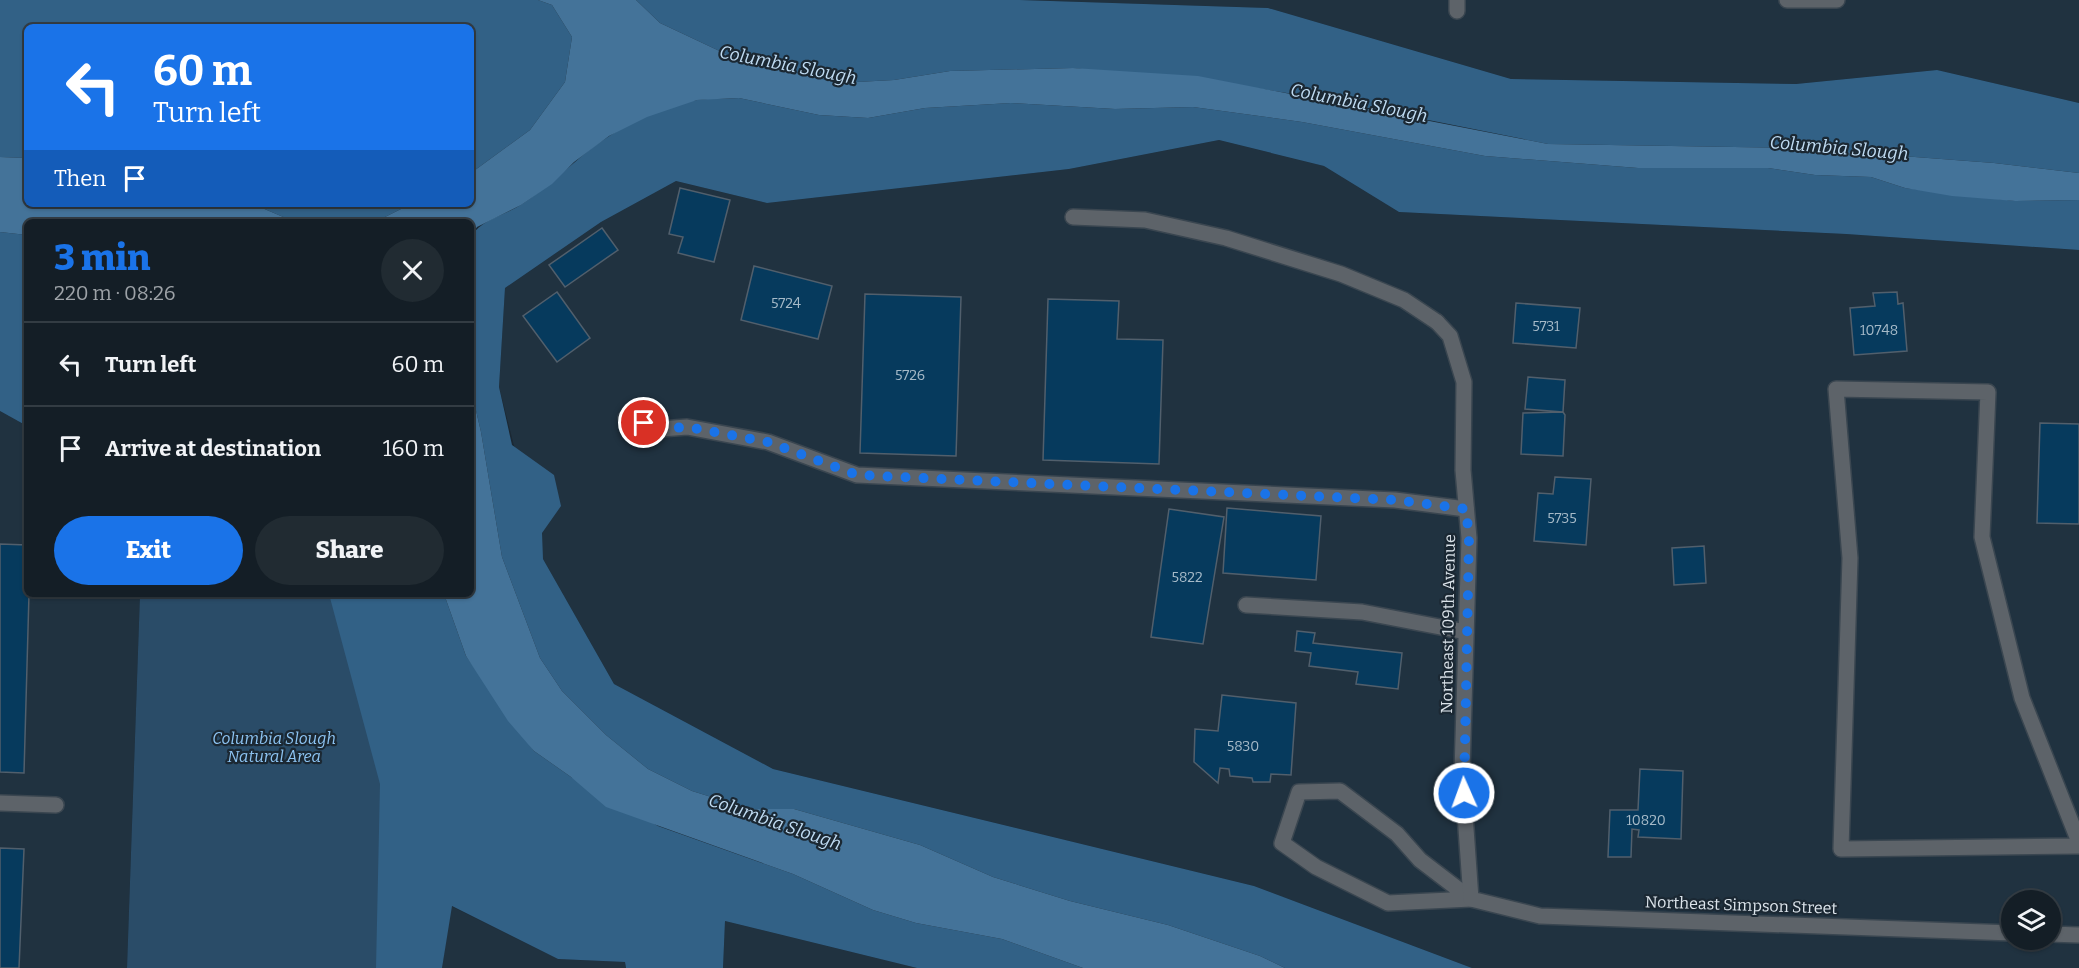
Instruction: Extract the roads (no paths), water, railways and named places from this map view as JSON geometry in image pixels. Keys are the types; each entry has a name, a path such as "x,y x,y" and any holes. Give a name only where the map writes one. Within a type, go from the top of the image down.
{"street":[{"path":"1787,0 1837,0"},
{"name":"Northeast 109th Avenue","path":"1074,218 1145,220 1226,238 1341,274 1404,300 1437,322 1450,336 1464,382 1463,471 1469,538 1462,772 1471,899"},
{"path":"1836,389 1988,392 1982,537 2022,698 2079,844 1841,849 1850,558 1836,389"},
{"path":"626,418 661,429 687,427 768,442 857,475 1395,500 1466,509"},
{"path":"1246,604 1362,612 1466,632"},
{"path":"1340,791 1397,834 1420,860 1471,899 1388,903 1316,867 1282,843 1299,792 1340,791"},
{"path":"0,803 56,805"},
{"name":"Northeast Simpson Street","path":"1471,899 1540,916 2001,933"},
{"path":"2061,934 2079,935"}],"water":[{"path":"538,0 636,0 660,23 728,55 838,83 894,80 950,71 1073,68 1198,76 1548,144 1796,148 1994,163 2079,173 2079,200 2015,201 1952,196 1905,188 1871,177 1815,175 1768,168 1638,168 1485,156 1302,122 1193,107 1115,109 1011,103 925,108 868,118 819,115 739,98 697,100 647,117 609,136 574,162 552,184 521,205 477,227 474,232 474,219 381,219 405,207 474,207 474,171 530,130 565,82 572,37 552,5"},
{"path":"0,157 24,158 24,207 260,207 288,219 24,219 24,235 0,232"},
{"name":"Columbia Slough","path":"474,402 502,557 540,658 562,691 606,735 648,769 692,791 750,809 794,809 920,845 993,877 1070,901 1168,925 1260,956 1285,968 1083,968 1002,939 916,923 873,910 793,874 606,807 571,777 534,751 508,721 466,656 445,597 474,597"}],"park label":[{"name":"Columbia Slough Natural Area","path":"274,747"}]}
